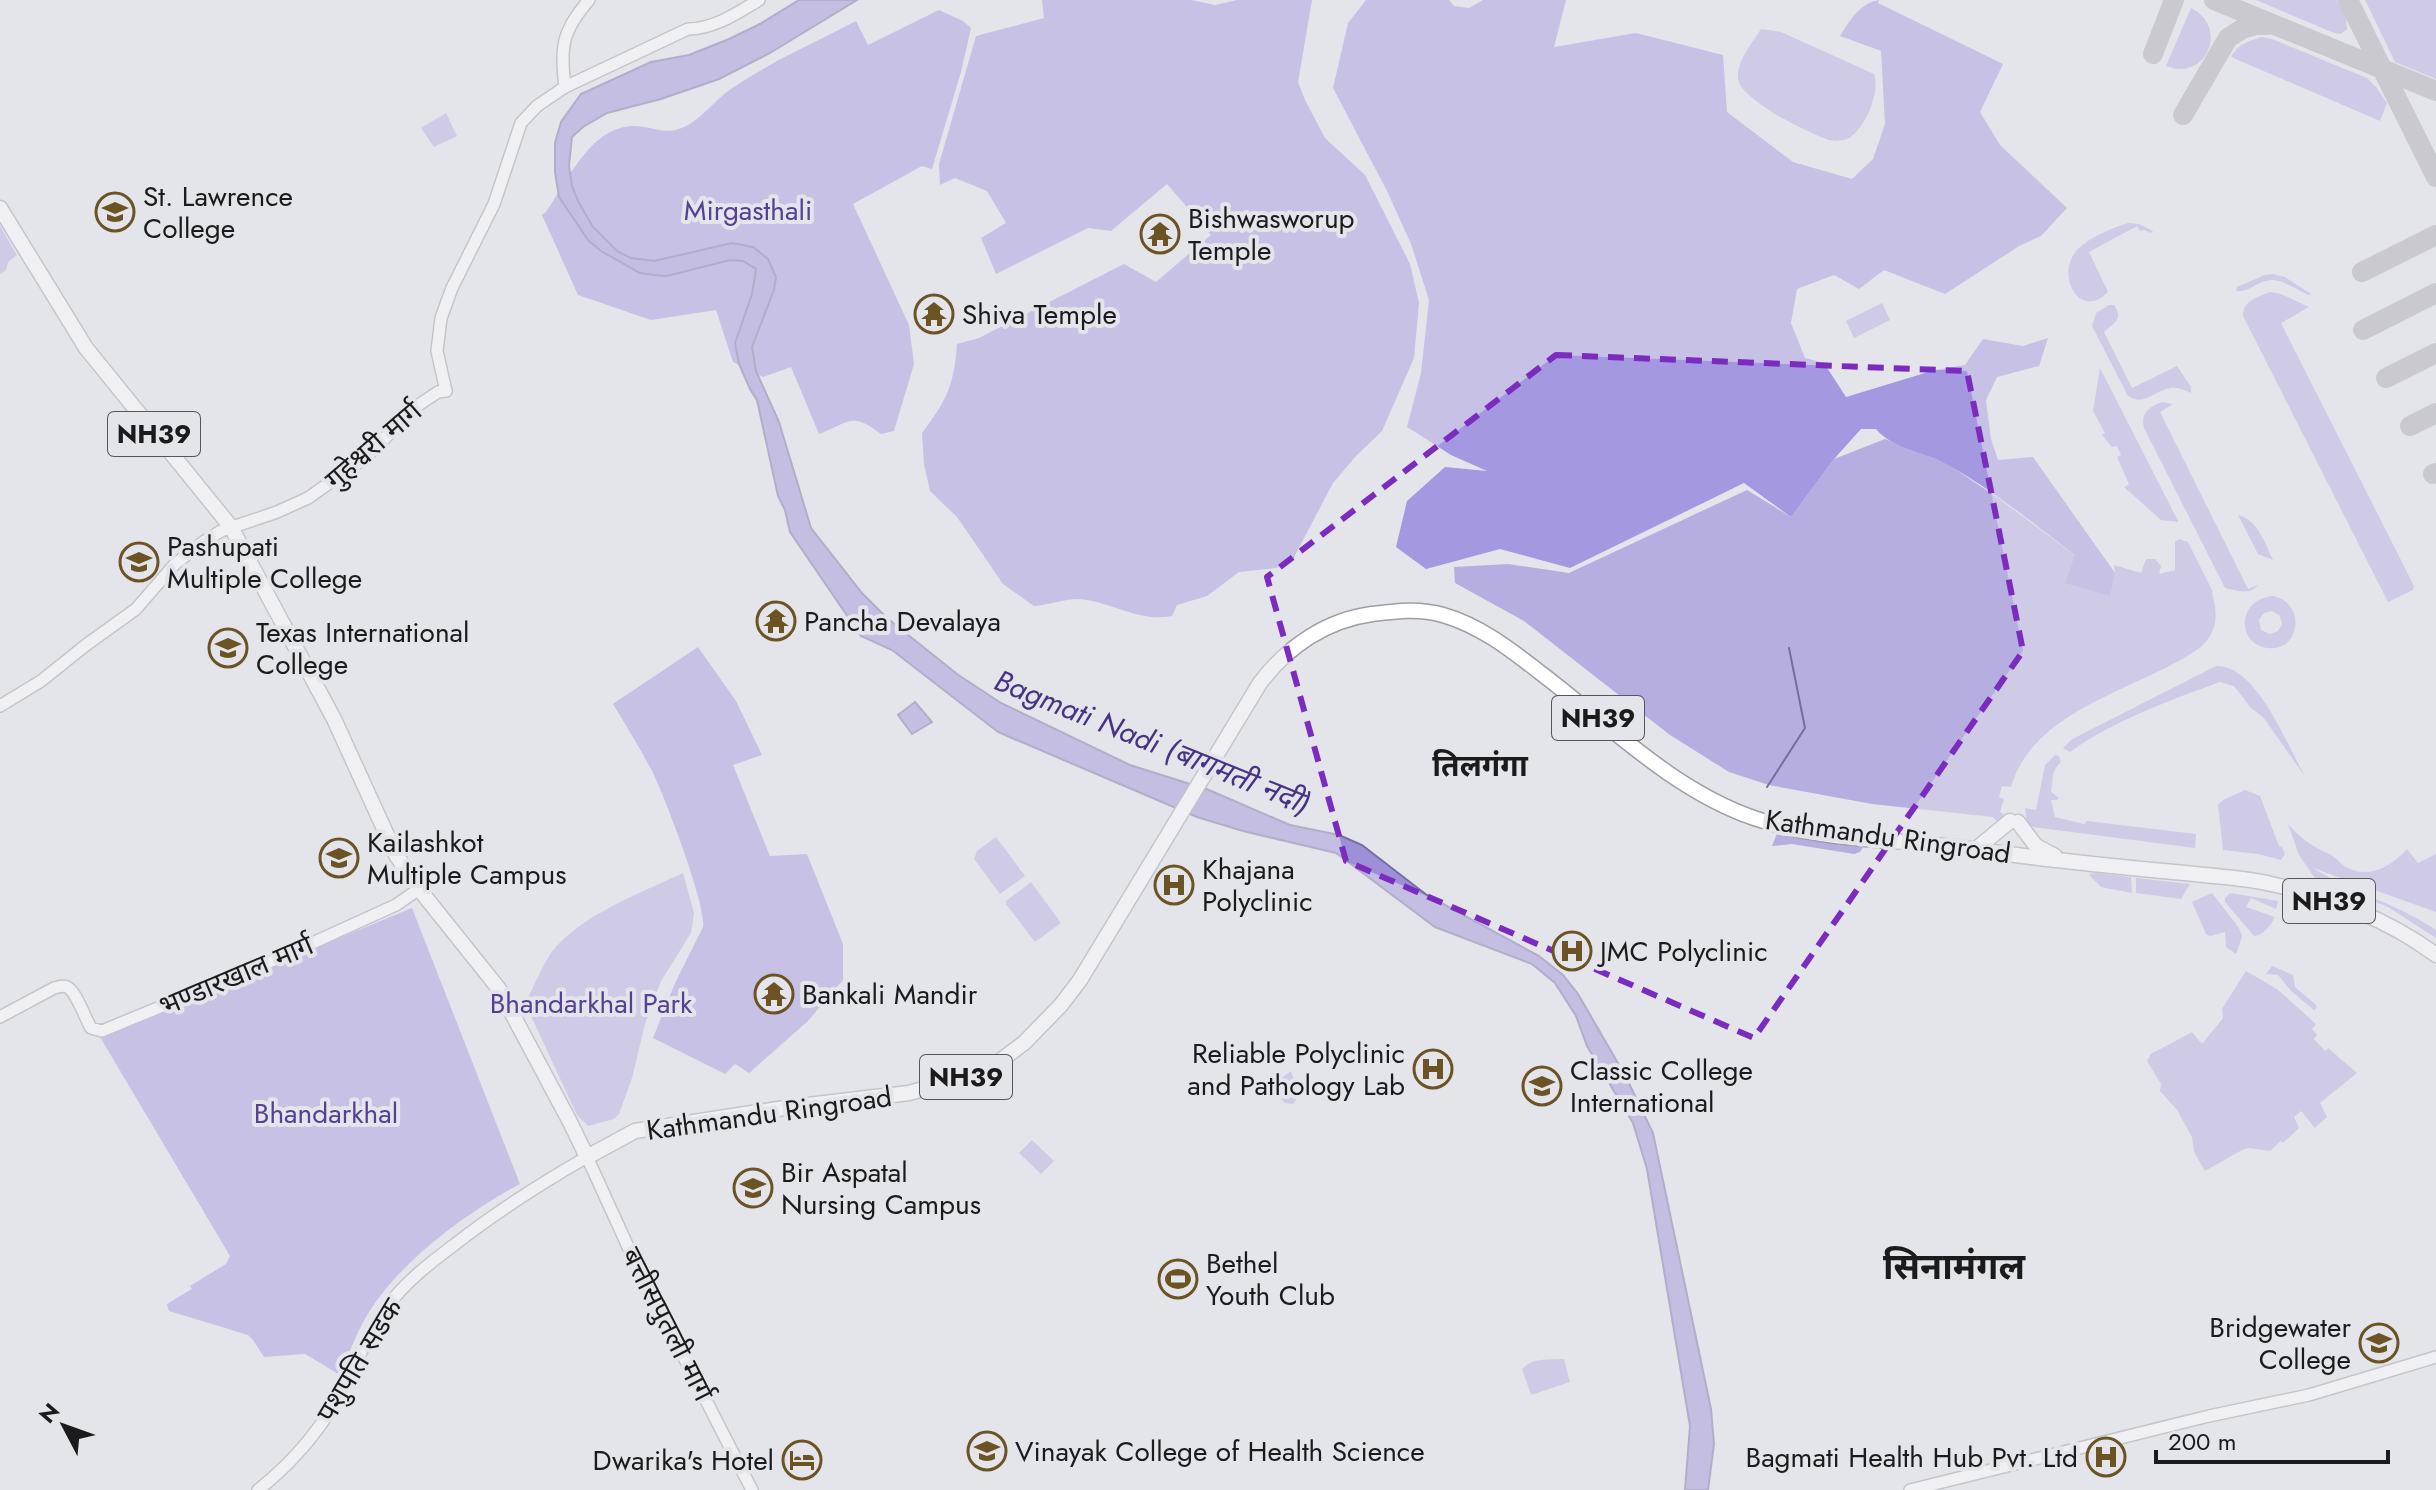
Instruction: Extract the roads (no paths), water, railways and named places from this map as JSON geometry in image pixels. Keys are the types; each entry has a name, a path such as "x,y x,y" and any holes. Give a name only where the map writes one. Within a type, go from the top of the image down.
{"highway":[{"name":"NH39","path":"0,208 86,348 119,392 217,507 232,530 334,719 389,842 419,889 499,989 587,1157"},
{"name":"Kathmandu Ringroad","path":"587,1157 635,1131 909,1093 949,1083 997,1063 1037,1031 1080,980 1271,668 1299,644 1325,628 1350,618 1406,610 1441,614 1500,642 1658,765 1707,798 1776,825 1821,833 2268,883 2343,906 2393,929 2436,955"},
{"path":"1975,850 2014,822 2036,846 2063,861"}],"main road":[{"path":"565,87 563,56 566,31 589,0"},
{"path":"232,530 298,510 328,493 373,460 413,416 446,391 437,351 441,318 452,288 494,204 521,123 537,106 565,87 688,29 724,20 759,0"},
{"name":"गुहेश्वरी मार्ग","path":"0,706 32,688 136,609 175,564 213,537 295,505 326,487 366,457 398,422 429,396 446,391"},
{"name":"भण्डारखाल मार्ग","path":"0,1017 54,988 66,987 91,1028 102,1031 286,955 396,905 419,889"},
{"name":"पशुपति सडक","path":"258,1490 300,1453 319,1429 372,1329 402,1289 504,1207 587,1157"},
{"name":"बत्तीसपुतली मार्ग","path":"587,1157 635,1262 752,1490"},
{"path":"1910,1490 2209,1416 2309,1395 2436,1357"}],"waterway":[{"path":"1767,787 1805,728 1789,648"}],"place":[{"name":"St. Lawrence College","path":"115,212"},
{"name":"Bishwasworup Temple","path":"1160,234"},
{"name":"Shiva Temple","path":"934,314"},
{"name":"Pashupati Multiple College","path":"139,562"},
{"name":"Pancha Devalaya","path":"776,621"},
{"name":"Texas International College","path":"228,648"},
{"name":"Kailashkot Multiple Campus","path":"339,858"},
{"name":"Khajana Polyclinic","path":"1174,885"},
{"name":"JMC Polyclinic","path":"1572,951"},
{"name":"Bankali Mandir","path":"774,994"},
{"name":"Reliable Polyclinic and Pathology Lab","path":"1433,1069"},
{"name":"Classic College International","path":"1542,1086"},
{"name":"Bir Aspatal Nursing Campus","path":"753,1188"},
{"name":"Bethel Youth Club","path":"1178,1279"},
{"name":"Bridgewater College","path":"2379,1343"},
{"name":"Vinayak College of Health Science","path":"987,1451"},
{"name":"Bagmati Health Hub Pvt. Ltd","path":"2106,1457"},
{"name":"Dwarika's Hotel","path":"802,1460"}],"district":[{"name":"तिलगंगा","path":"1480,766"},
{"name":"सिनामंगल","path":"1954,1266"}],"park label":[{"name":"Mirgasthali","path":"748,210"},
{"name":"Bhandarkhal Park","path":"591,1003"},
{"name":"Bhandarkhal","path":"326,1113"}],"water label":[{"name":"Bagmati Nadi (बागमती नदी)","path":"1152,742"}]}
